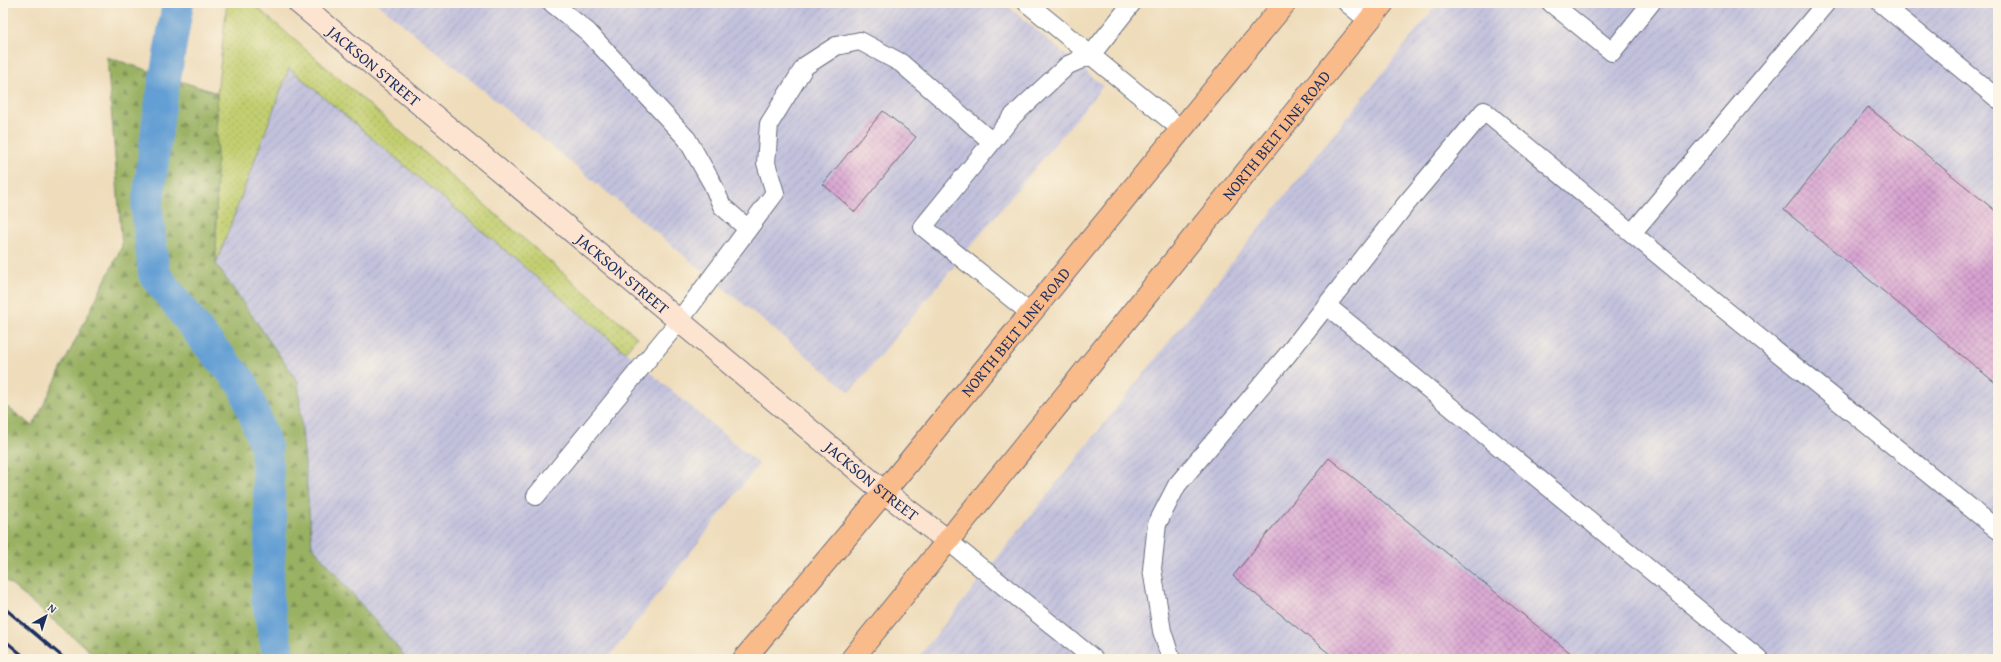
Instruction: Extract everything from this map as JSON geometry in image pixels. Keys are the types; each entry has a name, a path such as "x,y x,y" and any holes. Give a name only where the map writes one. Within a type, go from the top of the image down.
{"main road":[{"name":"NORTH BELT LINE ROAD","path":"744,659 884,492 1285,3"},
{"name":"NORTH BELT LINE ROAD","path":"852,659 1383,3"}],"street":[{"name":"JACKSON STREET","path":"300,3 884,492 948,541"}],"lane":[{"path":"552,3 588,32 687,139 712,183 722,206 748,229"},
{"path":"1027,3 1181,129"},
{"path":"1030,313 923,226 1013,116 1068,65 1091,55 1132,3"},
{"path":"1348,3 1369,21"},
{"path":"1551,3 1612,52 1651,3"},
{"path":"1632,233 1826,3"},
{"path":"1881,3 1998,100"},
{"path":"536,496 679,321 775,193 766,162 769,124 806,66 836,46 860,41 901,63 992,142"},
{"path":"1171,659 1162,631 1152,569 1158,524 1177,485 1288,354 1406,204 1484,111 1998,530"},
{"path":"1326,305 1760,659"},
{"path":"948,541 1094,659"}],"shaded area":[{"path":"377,3 1004,3 1103,86 850,392"},
{"path":"1438,3 1998,3 1998,659 917,659"},
{"path":"289,68 759,464 608,659 407,659 312,546 298,382 216,264"}],"green space":[{"path":"227,3 252,3 637,337 625,352 289,68 216,264 217,93"},
{"path":"107,57 217,93 216,264 298,382 312,546 407,659 99,659 3,578 3,404 33,426 122,246"}],"building":[{"path":"1868,107 1998,213 1998,385 1784,210"},
{"path":"883,111 916,137 855,212 823,184"},
{"path":"1329,458 1578,659 1336,659 1233,576"}],"waterway":[{"path":"178,3 159,113 147,209 154,274 204,339 243,384 266,447 271,526 267,598 279,659"}],"railway":[{"path":"3,607 65,659"},
{"path":"3,639 27,659"}]}
